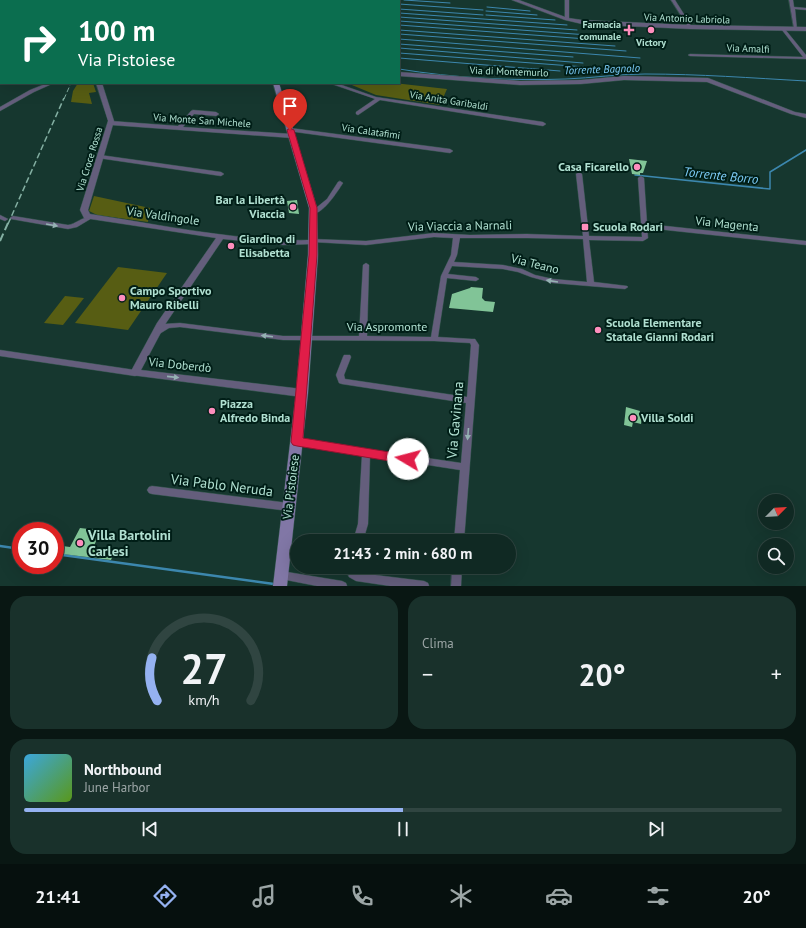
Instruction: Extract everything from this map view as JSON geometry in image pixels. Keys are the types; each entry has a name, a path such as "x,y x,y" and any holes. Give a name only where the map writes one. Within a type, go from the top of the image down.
{"main road":[{"name":"Via Pistoiese","path":"276,84 314,208 302,393 280,581"}],"street":[{"name":"Via Antonio Labriola","path":"514,0 567,19 585,22 690,27 806,29"},
{"path":"567,0 567,19"},
{"path":"673,0 690,27"},
{"path":"791,0 796,29"},
{"path":"793,8 806,9"},
{"path":"783,29 806,58"},
{"name":"Via Amalfi","path":"690,55 806,58"},
{"name":"Via di Montemurlo","path":"400,74 520,83 666,78 714,82 793,113 806,116"},
{"path":"0,109 32,91 50,84"},
{"name":"Via Croce Rossa","path":"89,218 85,215 84,210 111,123 99,84"},
{"name":"Via Anita Garibaldi","path":"334,84 380,98 543,124"},
{"path":"358,113 380,98"},
{"path":"180,127 193,112 216,114"},
{"name":"Via Monte San Michele","path":"111,123 291,133"},
{"name":"Via Calatafimi","path":"291,133 450,151"},
{"path":"100,157 221,174"},
{"path":"579,174 591,284"},
{"path":"641,178 645,226"},
{"path":"313,213 329,200 340,183"},
{"path":"13,218 68,227 77,225 89,218"},
{"name":"Via Valdingole","path":"89,218 283,243 313,241"},
{"name":"Via Viaccia a Narnali","path":"313,241 366,243 425,236 585,237 643,239 645,238 645,226"},
{"name":"Via Magenta","path":"645,226 806,243"},
{"path":"135,373 162,323 221,236"},
{"name":"Via Aspromonte","path":"180,325 283,338 434,339 444,276 454,255 457,236"},
{"name":"Via Teano","path":"450,264 503,267 520,270 532,276 553,281 624,287"},
{"path":"363,339 366,265"},
{"path":"444,276 476,279"},
{"path":"174,305 169,320 180,325"},
{"path":"155,335 167,326 180,325"},
{"name":"Via Gavinana","path":"434,339 470,340 474,342 471,401 460,534"},
{"name":"Via Doberdò","path":"0,353 135,373 302,393"},
{"path":"347,357 340,375 342,382 471,401"},
{"path":"297,442 465,468"},
{"path":"360,534 363,524 366,453"},
{"name":"Via Pablo Neruda","path":"152,490 289,507"},
{"path":"353,574 356,577 424,586"},
{"path":"456,586 457,574"},
{"path":"280,581 342,586"}],"green space":[{"path":"77,84 93,84 96,92 89,93 92,104 71,102 73,91"},
{"path":"349,84 400,84 447,89 440,105 376,95"},
{"path":"94,196 150,208 148,222 97,215 89,211"},
{"name":"Campo Sportivo Mauro Ribelli","path":"118,267 167,273 128,330 75,323"},
{"path":"65,296 84,298 63,325 44,323"}],"building":[{"name":"Casa Ficarello","path":"629,159 647,161 643,173 640,173 640,175 632,174"},
{"path":"297,200 299,214 289,213 287,201"},
{"path":"471,287 483,288 482,298 485,301 495,302 493,312 449,308 452,294"},
{"name":"Villa Soldi","path":"626,407 640,411 639,415 642,416 641,424 633,422 632,427 624,425"},
{"name":"Villa Bartolini Carlesi","path":"80,528 106,531 102,539 97,539 93,548 115,551 111,560 64,554 64,546 70,547"}],"waterway":[{"path":"404,0 450,3"},
{"path":"400,4 483,10"},
{"path":"487,7 530,11"},
{"path":"400,9 483,15"},
{"path":"486,11 537,15"},
{"path":"400,13 567,25"},
{"path":"486,15 555,20"},
{"path":"400,17 577,30"},
{"path":"400,21 588,35"},
{"path":"400,25 600,40"},
{"path":"400,30 615,46"},
{"path":"400,34 626,51"},
{"path":"400,39 640,58"},
{"path":"400,44 573,57"},
{"path":"400,48 583,63"},
{"path":"400,53 585,67"},
{"path":"400,58 560,71"},
{"name":"Torrente Bagnolo","path":"400,69 461,77 524,80 645,74 705,75 806,81"},
{"name":"Torrente Borro","path":"635,175 770,189 770,172 806,150"},
{"path":"0,546 12,548"},
{"path":"64,555 274,584"}],"railway":[{"path":"64,99 71,84"},
{"path":"8,224 64,98"},
{"path":"0,241 8,223"}],"place":[{"name":"Farmacia comunale","path":"629,30"},
{"name":"Victory","path":"651,30"},
{"name":"Casa Ficarello","path":"637,167"},
{"name":"Bar la Libertà Viaccia","path":"293,207"},
{"name":"Scuola Rodari","path":"585,227"},
{"name":"Giardino di Elisabetta","path":"231,246"},
{"name":"Campo Sportivo Mauro Ribelli","path":"122,298"},
{"name":"Scuola Elementare Statale Gianni Rodari","path":"598,330"},
{"name":"Piazza Alfredo Binda","path":"212,411"},
{"name":"Villa Soldi","path":"633,418"},
{"name":"Villa Bartolini Carlesi","path":"80,543"}],"route":[{"path":"290,130 314,208 313,255 297,442 408,459"}]}
